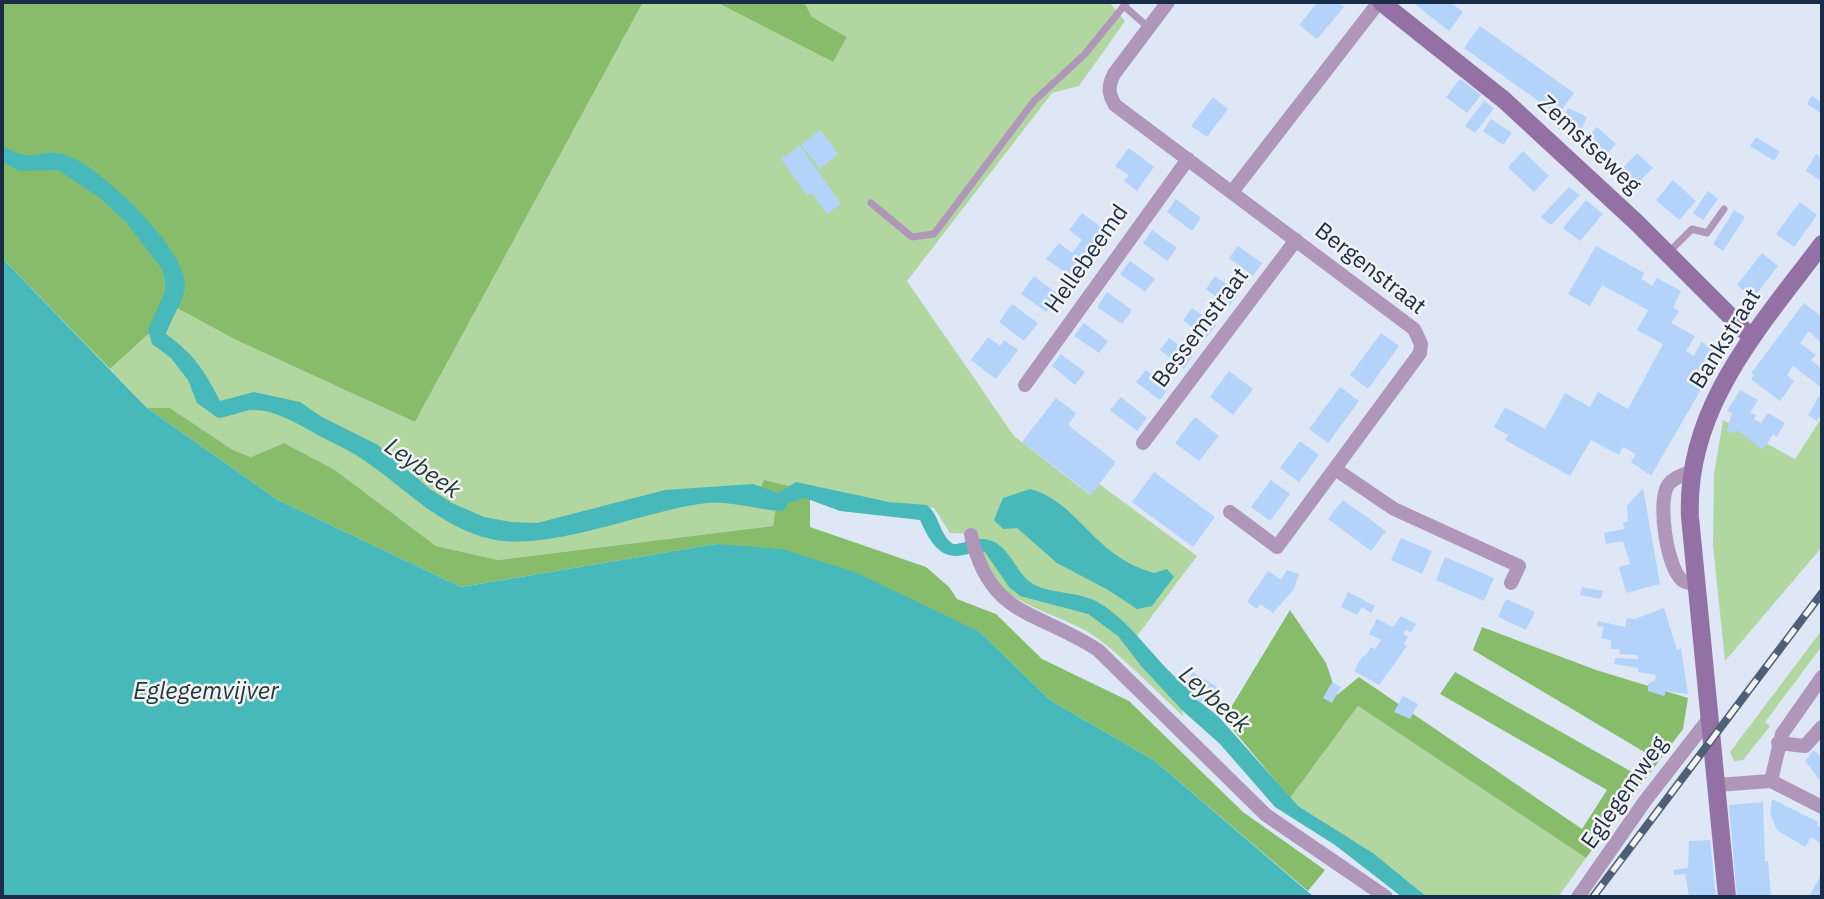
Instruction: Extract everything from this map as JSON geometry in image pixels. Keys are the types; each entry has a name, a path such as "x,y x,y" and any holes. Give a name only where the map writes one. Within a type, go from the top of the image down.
{"street":[{"name":"Bergenstraat","path":"1168,2 1114,74 1109,85 1110,96 1115,105 1414,329 1421,344 1420,353 1277,547 1230,512"},
{"path":"1232,192 1380,2"},
{"name":"Zemstseweg","path":"1380,2 1504,100 1668,253 1752,338"},
{"name":"Hellebeemd","path":"1025,386 1188,159"},
{"name":"Bessemstraat","path":"1143,443 1296,240"},
{"name":"Bankstraat","path":"1727,897 1698,583 1689,517 1692,471 1699,438 1719,388 1752,338 1822,244"},
{"path":"1335,469 1394,509 1520,566 1511,583"},
{"path":"1692,471 1676,477 1668,485 1664,494 1664,519 1668,547 1680,579 1688,583 1698,583"},
{"path":"971,535 977,559 993,588 1040,620 1078,636 1098,650 1266,815 1344,871 1386,897"},
{"path":"1772,781 1778,743 1797,709 1822,677"},
{"name":"Eglegemweg","path":"1578,897 1645,801 1711,716"},
{"path":"1778,743 1805,746 1822,727"},
{"path":"1717,785 1772,781 1822,807"}],"lane":[{"path":"871,203 912,237 934,234 1034,101 1085,54 1126,4 1149,27"},
{"path":"1668,253 1692,229 1707,233 1724,209"}],"shaded area":[{"path":"2,2 643,2 415,422 236,340 177,308 110,369 2,258"},
{"path":"643,2 716,2 833,62 847,37 812,17 804,2 1109,2 1125,21 1079,86 1052,93 907,281 1014,436 1090,495 1099,484 1197,556 1128,648 1182,709 1183,716 1100,640 1006,591 993,579 984,565 977,534 950,533 934,508 810,491 776,506 773,526 498,560 436,546 335,470 284,443 251,457 233,450 170,408 147,408 110,369 177,308 236,340 415,422"},
{"path":"716,2 804,2 812,17 847,37 833,62"},
{"path":"147,408 170,408 233,450 251,457 284,443 335,470 436,546 498,560 773,526 776,506 754,504 764,480 810,491 810,527 926,567 949,587 957,599 996,614 1042,659 1129,701 1243,812 1325,870 1308,891 1155,761 1050,700 980,632 716,544 461,587 278,500"},
{"path":"1822,417 1822,547 1725,661 1713,545 1714,474 1723,420 1795,459"},
{"path":"1290,610 1326,663 1337,695 1359,677 1582,829 1607,790 1440,694 1455,672 1632,772 1646,753 1473,650 1482,627 1596,670 1688,698 1683,729 1586,858 1358,706 1290,798 1224,719"},
{"path":"1822,630 1822,646 1765,722 1770,726 1743,760 1734,761 1730,752"},
{"path":"1358,706 1586,858 1558,897 1427,897 1373,853 1298,806 1290,798"}],"water":[{"path":"2,146 22,154 54,153 78,160 117,189 155,229 181,268 185,284 183,296 166,334 198,364 220,401 254,392 300,402 322,417 378,445 430,489 452,503 484,517 511,522 537,523 665,490 753,484 778,493 796,482 889,502 927,505 953,544 980,539 992,541 1005,550 1030,582 1045,589 1093,600 1114,614 1172,674 1198,695 1196,699 1218,716 1298,806 1373,853 1427,897 1402,897 1335,845 1275,807 1220,744 1183,711 1141,666 1118,636 1088,614 1020,596 1009,587 985,552 956,556 943,552 933,544 920,520 840,511 805,498 788,503 783,511 731,504 699,504 566,536 514,542 491,539 453,525 356,455 283,417 254,410 218,418 197,403 188,380 171,358 152,344 148,329 165,292 165,280 162,269 126,222 100,198 58,170 20,171 2,162"},
{"name":"Eglegemvijver","path":"2,258 147,408 278,500 461,587 716,544 782,549 855,572 980,632 1050,700 1155,761 1314,897 2,897"},
{"path":"1030,489 1066,509 1108,549 1127,562 1154,573 1167,569 1174,577 1152,606 1137,609 1057,563 1017,528 1003,529 994,520 1003,498"}],"building":[{"path":"1318,2 1338,2 1344,7 1317,39 1299,25"},
{"path":"1412,2 1450,2 1463,12 1449,31"},
{"path":"1480,26 1574,93 1558,115 1464,48"},
{"path":"1460,79 1481,95 1467,113 1446,97"},
{"path":"1812,96 1822,103 1822,114 1807,104"},
{"path":"1213,97 1228,109 1207,137 1191,126"},
{"path":"1484,101 1494,108 1475,133 1465,126"},
{"path":"1568,108 1587,117 1577,138 1558,129"},
{"path":"1491,119 1512,133 1503,145 1483,131"},
{"path":"1597,127 1616,144 1599,163 1580,146"},
{"path":"820,130 838,154 820,169 801,145"},
{"path":"1756,137 1780,152 1774,161 1750,146"},
{"path":"800,146 841,204 827,214 812,193 807,195 781,159"},
{"path":"1129,148 1154,167 1137,191 1124,181 1129,175 1115,166"},
{"path":"1523,151 1549,176 1534,192 1508,167"},
{"path":"1637,153 1653,168 1632,189 1617,174"},
{"path":"1816,154 1822,158 1822,182 1806,171"},
{"path":"1673,180 1696,201 1679,220 1656,200"},
{"path":"1569,187 1580,195 1551,225 1541,217"},
{"path":"1708,191 1718,199 1703,220 1693,213"},
{"path":"1176,199 1201,218 1192,231 1167,212"},
{"path":"1586,200 1603,214 1580,241 1563,228"},
{"path":"1800,202 1817,215 1794,247 1776,234"},
{"path":"1734,210 1745,217 1723,251 1713,244"},
{"path":"1082,213 1106,231 1072,277 1046,259 1059,243 1072,253 1082,240 1069,230"},
{"path":"1152,230 1177,248 1167,261 1143,243"},
{"path":"1238,246 1262,263 1253,276 1229,258"},
{"path":"1596,246 1644,273 1641,279 1652,286 1657,278 1681,291 1673,307 1679,311 1671,323 1695,336 1686,351 1694,356 1701,342 1722,353 1651,476 1631,462 1636,454 1623,447 1619,455 1591,440 1570,476 1505,440 1508,435 1494,427 1505,407 1545,429 1565,393 1590,407 1598,392 1628,409 1663,344 1637,330 1648,310 1602,285 1590,306 1568,294"},
{"path":"1762,253 1778,266 1753,298 1737,285"},
{"path":"1130,261 1155,279 1145,292 1120,274"},
{"path":"1034,276 1059,295 1046,312 1021,294"},
{"path":"1215,276 1239,293 1229,307 1206,289"},
{"path":"1107,292 1132,310 1122,324 1097,307"},
{"path":"1804,303 1822,317 1822,344 1809,331 1800,343 1816,355 1811,360 1820,367 1822,365 1822,388 1793,366 1787,375 1794,381 1780,401 1751,379 1754,375 1751,373"},
{"path":"1012,304 1038,323 1024,341 999,322"},
{"path":"1192,308 1216,325 1206,338 1183,320"},
{"path":"1084,323 1108,341 1099,353 1074,336"},
{"path":"1381,333 1399,346 1368,389 1350,375"},
{"path":"988,337 1000,346 1004,340 1018,350 996,379 971,360"},
{"path":"1169,338 1193,356 1184,369 1160,350"},
{"path":"1061,354 1085,372 1075,385 1052,366"},
{"path":"1146,370 1169,387 1160,400 1136,382"},
{"path":"1229,371 1253,389 1233,415 1210,397"},
{"path":"1340,387 1359,401 1328,443 1309,429"},
{"path":"1740,390 1758,400 1750,413 1756,415 1754,419 1761,423 1768,413 1785,423 1777,437 1773,434 1763,450 1737,430 1731,434 1727,430 1732,413 1727,411"},
{"path":"1819,396 1822,398 1822,412 1817,421 1808,415"},
{"path":"1121,397 1147,418 1137,431 1110,410"},
{"path":"1056,398 1076,413 1068,425 1116,462 1091,495 1022,442"},
{"path":"1195,417 1219,436 1199,461 1175,443"},
{"path":"1300,441 1319,455 1299,482 1280,468"},
{"path":"1154,472 1215,517 1193,547 1132,502"},
{"path":"1271,480 1290,494 1270,521 1251,507"},
{"path":"1643,488 1660,584 1626,593 1619,567 1630,564 1623,541 1606,544 1604,533 1624,529 1623,523 1628,521 1627,506"},
{"path":"1343,500 1386,531 1371,551 1328,519"},
{"path":"1401,538 1432,551 1422,574 1391,560"},
{"path":"1445,557 1494,578 1484,601 1436,580"},
{"path":"1287,570 1299,574 1294,589 1273,613 1260,604 1257,609 1247,602 1268,571 1281,580"},
{"path":"1582,587 1603,591 1601,599 1580,595"},
{"path":"1348,592 1375,606 1371,613 1362,607 1357,615 1341,607"},
{"path":"1506,599 1535,612 1526,630 1498,617"},
{"path":"1664,608 1677,650 1681,648 1688,694 1666,691 1664,696 1648,691 1648,684 1655,680 1656,675 1638,672 1638,668 1614,664 1615,658 1639,659 1637,655 1620,654 1619,649 1611,649 1611,640 1601,638 1604,627 1597,626 1598,621 1625,627 1627,618 1635,619"},
{"path":"1401,616 1416,624 1411,632 1406,630 1403,634 1408,637 1404,644 1407,646 1379,685 1354,671 1362,657 1371,647 1375,649 1381,640 1369,634 1377,619 1393,627"},
{"path":"1193,672 1217,687 1205,705 1195,699 1198,695 1184,686"},
{"path":"1332,682 1341,687 1332,703 1323,698"},
{"path":"1403,696 1418,704 1410,719 1394,712"},
{"path":"1814,750 1822,758 1822,783 1805,761"},
{"path":"1772,799 1818,822 1817,825 1822,828 1822,844 1811,837 1805,847 1777,830 1770,813"},
{"path":"1763,802 1765,861 1768,861 1771,897 1737,897 1729,805"},
{"path":"1710,840 1716,897 1689,897 1685,874 1674,875 1673,870 1688,868 1689,841"},
{"path":"1822,873 1822,897 1809,897"}],"railway":[{"path":"1593,897 1822,593"}],"water label":[{"name":"Leybeek","path":"422,469"},
{"name":"Leybeek","path":"1214,700"}]}
